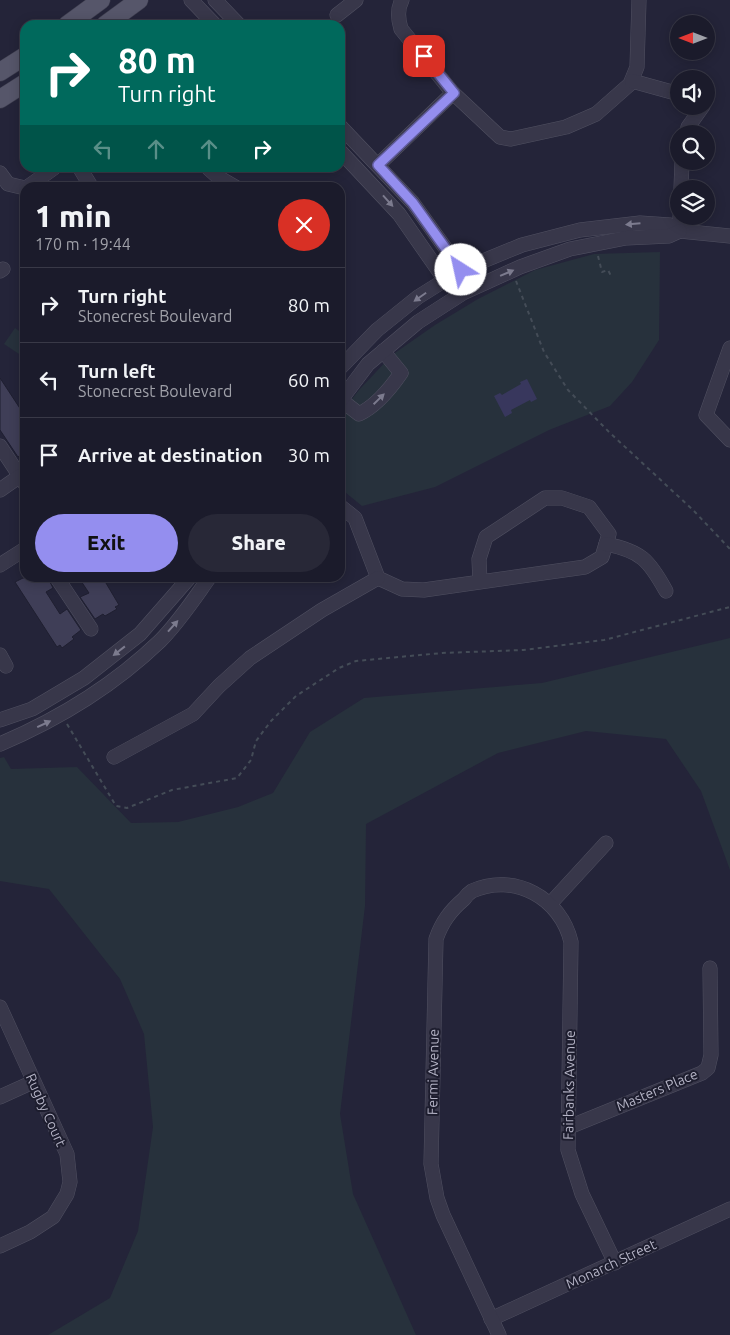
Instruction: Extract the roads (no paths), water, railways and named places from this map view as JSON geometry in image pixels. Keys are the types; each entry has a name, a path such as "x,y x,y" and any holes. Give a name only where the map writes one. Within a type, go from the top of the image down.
{"main road":[{"path":"74,20 101,0"},
{"path":"112,20 139,0"},
{"path":"0,72 20,59"},
{"path":"0,99 20,86"}],"street":[{"path":"190,0 210,20"},
{"path":"215,0 234,20"},
{"path":"337,15 356,0"},
{"path":"397,1 398,18 402,29 454,93 500,137 511,139 566,127 596,114 630,84 637,67 639,0"},
{"path":"632,81 670,92"},
{"path":"378,165 454,93"},
{"path":"345,131 413,203 461,270 463,293"},
{"path":"345,156 399,214 445,280 463,293"},
{"path":"34,182 48,172"},
{"path":"212,172 226,182"},
{"path":"0,173 8,184 20,187"},
{"path":"345,363 377,330 445,280 461,270 522,245 580,230 640,223 670,225 680,231 730,236"},
{"path":"680,225 680,231"},
{"path":"345,394 368,364 383,351 418,322 463,293 512,271 570,249 626,238 669,236 680,231"},
{"path":"730,348 706,415 730,440"},
{"path":"345,404 359,414 367,410 391,388 401,374 383,351"},
{"path":"0,446 20,476"},
{"path":"0,490 20,481"},
{"path":"345,510 355,518 378,578 402,589 424,590 480,582 585,567 602,557 609,534 589,507 562,498 545,498 486,537 479,559 480,582"},
{"path":"606,544 637,553 654,568 666,591"},
{"path":"0,565 20,552"},
{"path":"114,757 194,714 218,686 250,658 322,610 378,578"},
{"path":"60,582 91,629"},
{"path":"0,720 32,709 84,678 140,634 185,582"},
{"path":"0,744 62,715 102,690 160,641 180,618 206,582"},
{"path":"550,904 606,843"},
{"name":"Fermi Avenue","path":"499,1335 443,1215 437,1198 431,1164 436,939 440,925 451,910 472,892 497,885 520,887 533,892 550,904"},
{"name":"Fairbanks Avenue","path":"550,904 568,929 571,942 568,1150 582,1194 615,1263"},
{"name":"Masters Place","path":"569,1127 702,1073 708,1068 711,1055 710,968"},
{"name":"Rugby Court","path":"0,1007 67,1154 70,1182 67,1194 53,1217 30,1232 0,1246"},
{"path":"0,1097 33,1082"},
{"name":"Monarch Street","path":"492,1319 730,1209"}]}
